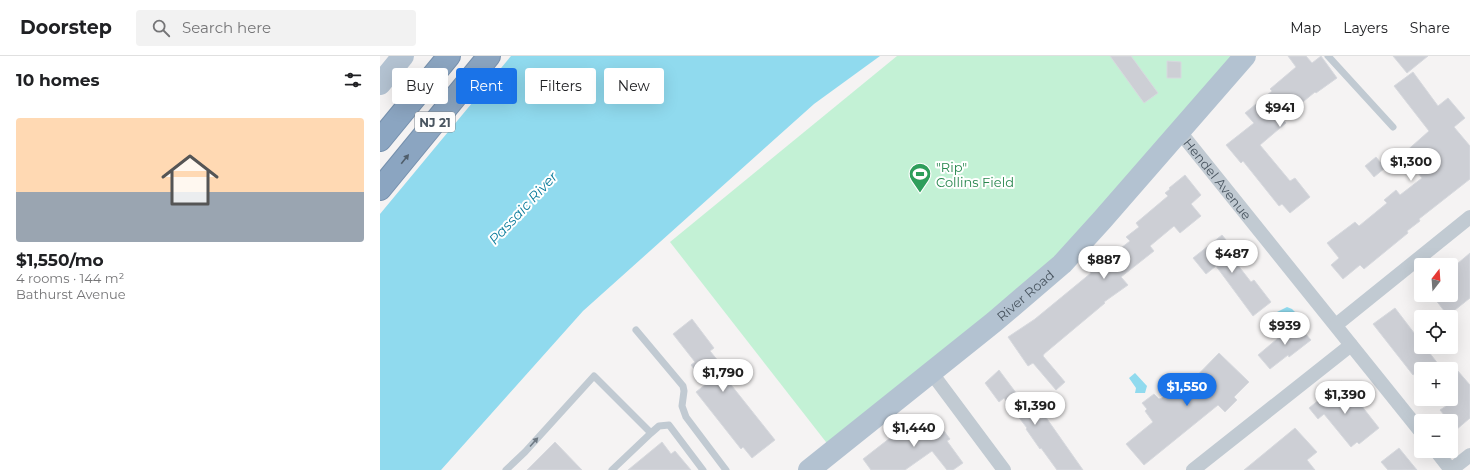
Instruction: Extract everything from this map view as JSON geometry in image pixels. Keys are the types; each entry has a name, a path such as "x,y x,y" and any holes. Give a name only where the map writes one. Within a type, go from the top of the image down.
{"highway":[{"name":"NJ 21","path":"380,140 449,56"},
{"name":"NJ 21","path":"380,189 489,56"}],"main road":[{"path":"380,84 403,56"},
{"name":"River Road","path":"809,470 994,322 1062,264 1180,132 1245,56"}],"street":[{"name":"Hendel Avenue","path":"1180,132 1414,423"},
{"path":"1336,325 1470,218"},
{"path":"1193,470 1351,345"},
{"path":"931,372 1004,470"},
{"path":"1442,458 1451,470 1470,455"}],"lane":[{"path":"1328,56 1393,127"},
{"path":"636,330 683,386 684,391 682,406 686,417 726,470"},
{"path":"506,470 525,452 594,376 651,432"},
{"path":"612,470 651,432 659,426 669,425 703,470"}],"green space":[{"path":"897,56 1245,56 1102,220 833,451 670,242"}],"water":[{"name":"Passaic River","path":"511,56 880,56 814,104 583,311 441,470 380,470 380,214 471,104 517,104 517,68 501,68"},
{"path":"1287,307 1295,312 1291,318 1280,323 1268,322 1271,315"},
{"path":"1135,373 1147,386 1145,393 1135,393 1136,388 1129,378"}],"building":[{"path":"1110,56 1131,56 1158,93 1144,103"},
{"path":"1288,56 1306,56 1312,63 1321,56 1337,78 1316,93 1315,92 1282,119 1286,123 1260,145 1290,181 1295,178 1310,197 1290,213 1282,204 1279,206 1243,161 1241,163 1226,145 1254,123 1245,113 1272,91 1270,89 1296,67"},
{"path":"1393,56 1428,56 1407,73"},
{"path":"1167,61 1181,62 1181,78 1167,78"},
{"path":"1413,72 1438,106 1448,98 1465,118 1454,127 1470,146 1470,179 1419,219 1420,221 1407,231 1408,233 1364,269 1360,265 1343,279 1331,265 1339,258 1327,243 1355,222 1359,226 1387,203 1384,200 1396,190 1400,195 1422,178 1403,154 1429,131 1394,86"},
{"path":"1376,157 1385,168 1374,177 1365,166"},
{"path":"1185,175 1201,195 1191,204 1201,216 1180,233 1174,226 1150,246 1154,251 1121,277 1128,285 1104,302 1105,303 1044,354 1043,356 1065,382 1056,390 1033,363 1028,366 1008,337 1035,319 1091,273 1090,272 1130,241 1126,237 1139,227 1136,223 1168,196 1165,193 1170,189 1169,188"},
{"path":"1222,235 1235,251 1230,255 1251,282 1254,280 1271,302 1253,316 1216,266 1206,274 1193,258"},
{"path":"1470,253 1470,298 1455,310 1443,310 1437,302 1458,302 1458,263"},
{"path":"1395,308 1414,333 1414,354 1430,354 1437,362 1414,362 1413,375 1373,324"},
{"path":"692,319 714,348 710,351 728,373 724,376 775,440 752,458 743,447 741,449 696,392 706,384 691,365 695,362 673,334"},
{"path":"1296,323 1311,340 1270,369 1258,355"},
{"path":"1219,353 1249,382 1234,397 1237,400 1225,412 1218,405 1144,465 1126,444 1153,422 1145,411 1147,409 1142,403 1154,394 1159,399 1162,398 1179,384 1184,389"},
{"path":"999,370 1037,421 1045,416 1083,470 1057,470 1041,448 1040,449 1026,429 1027,428 1004,398 999,402 985,383"},
{"path":"1458,371 1470,385 1470,418 1458,428 1458,414 1443,414 1440,410 1446,406 1458,406"},
{"path":"1342,381 1379,428 1359,444 1357,442 1351,447 1324,414 1318,419 1309,408"},
{"path":"926,416 931,423 935,419 950,439 947,441 963,463 953,470 947,470 932,451 905,470 871,470 863,459 899,431 901,433 910,427 911,428"},
{"path":"1295,428 1317,452 1307,460 1315,470 1244,470"},
{"path":"555,442 582,470 527,470"},
{"path":"662,442 671,454 675,451 691,470 628,470"},
{"path":"1399,448 1417,470 1388,470 1381,462"}],"place":[{"name":"\"Rip\" Collins Field","path":"920,194"}]}
